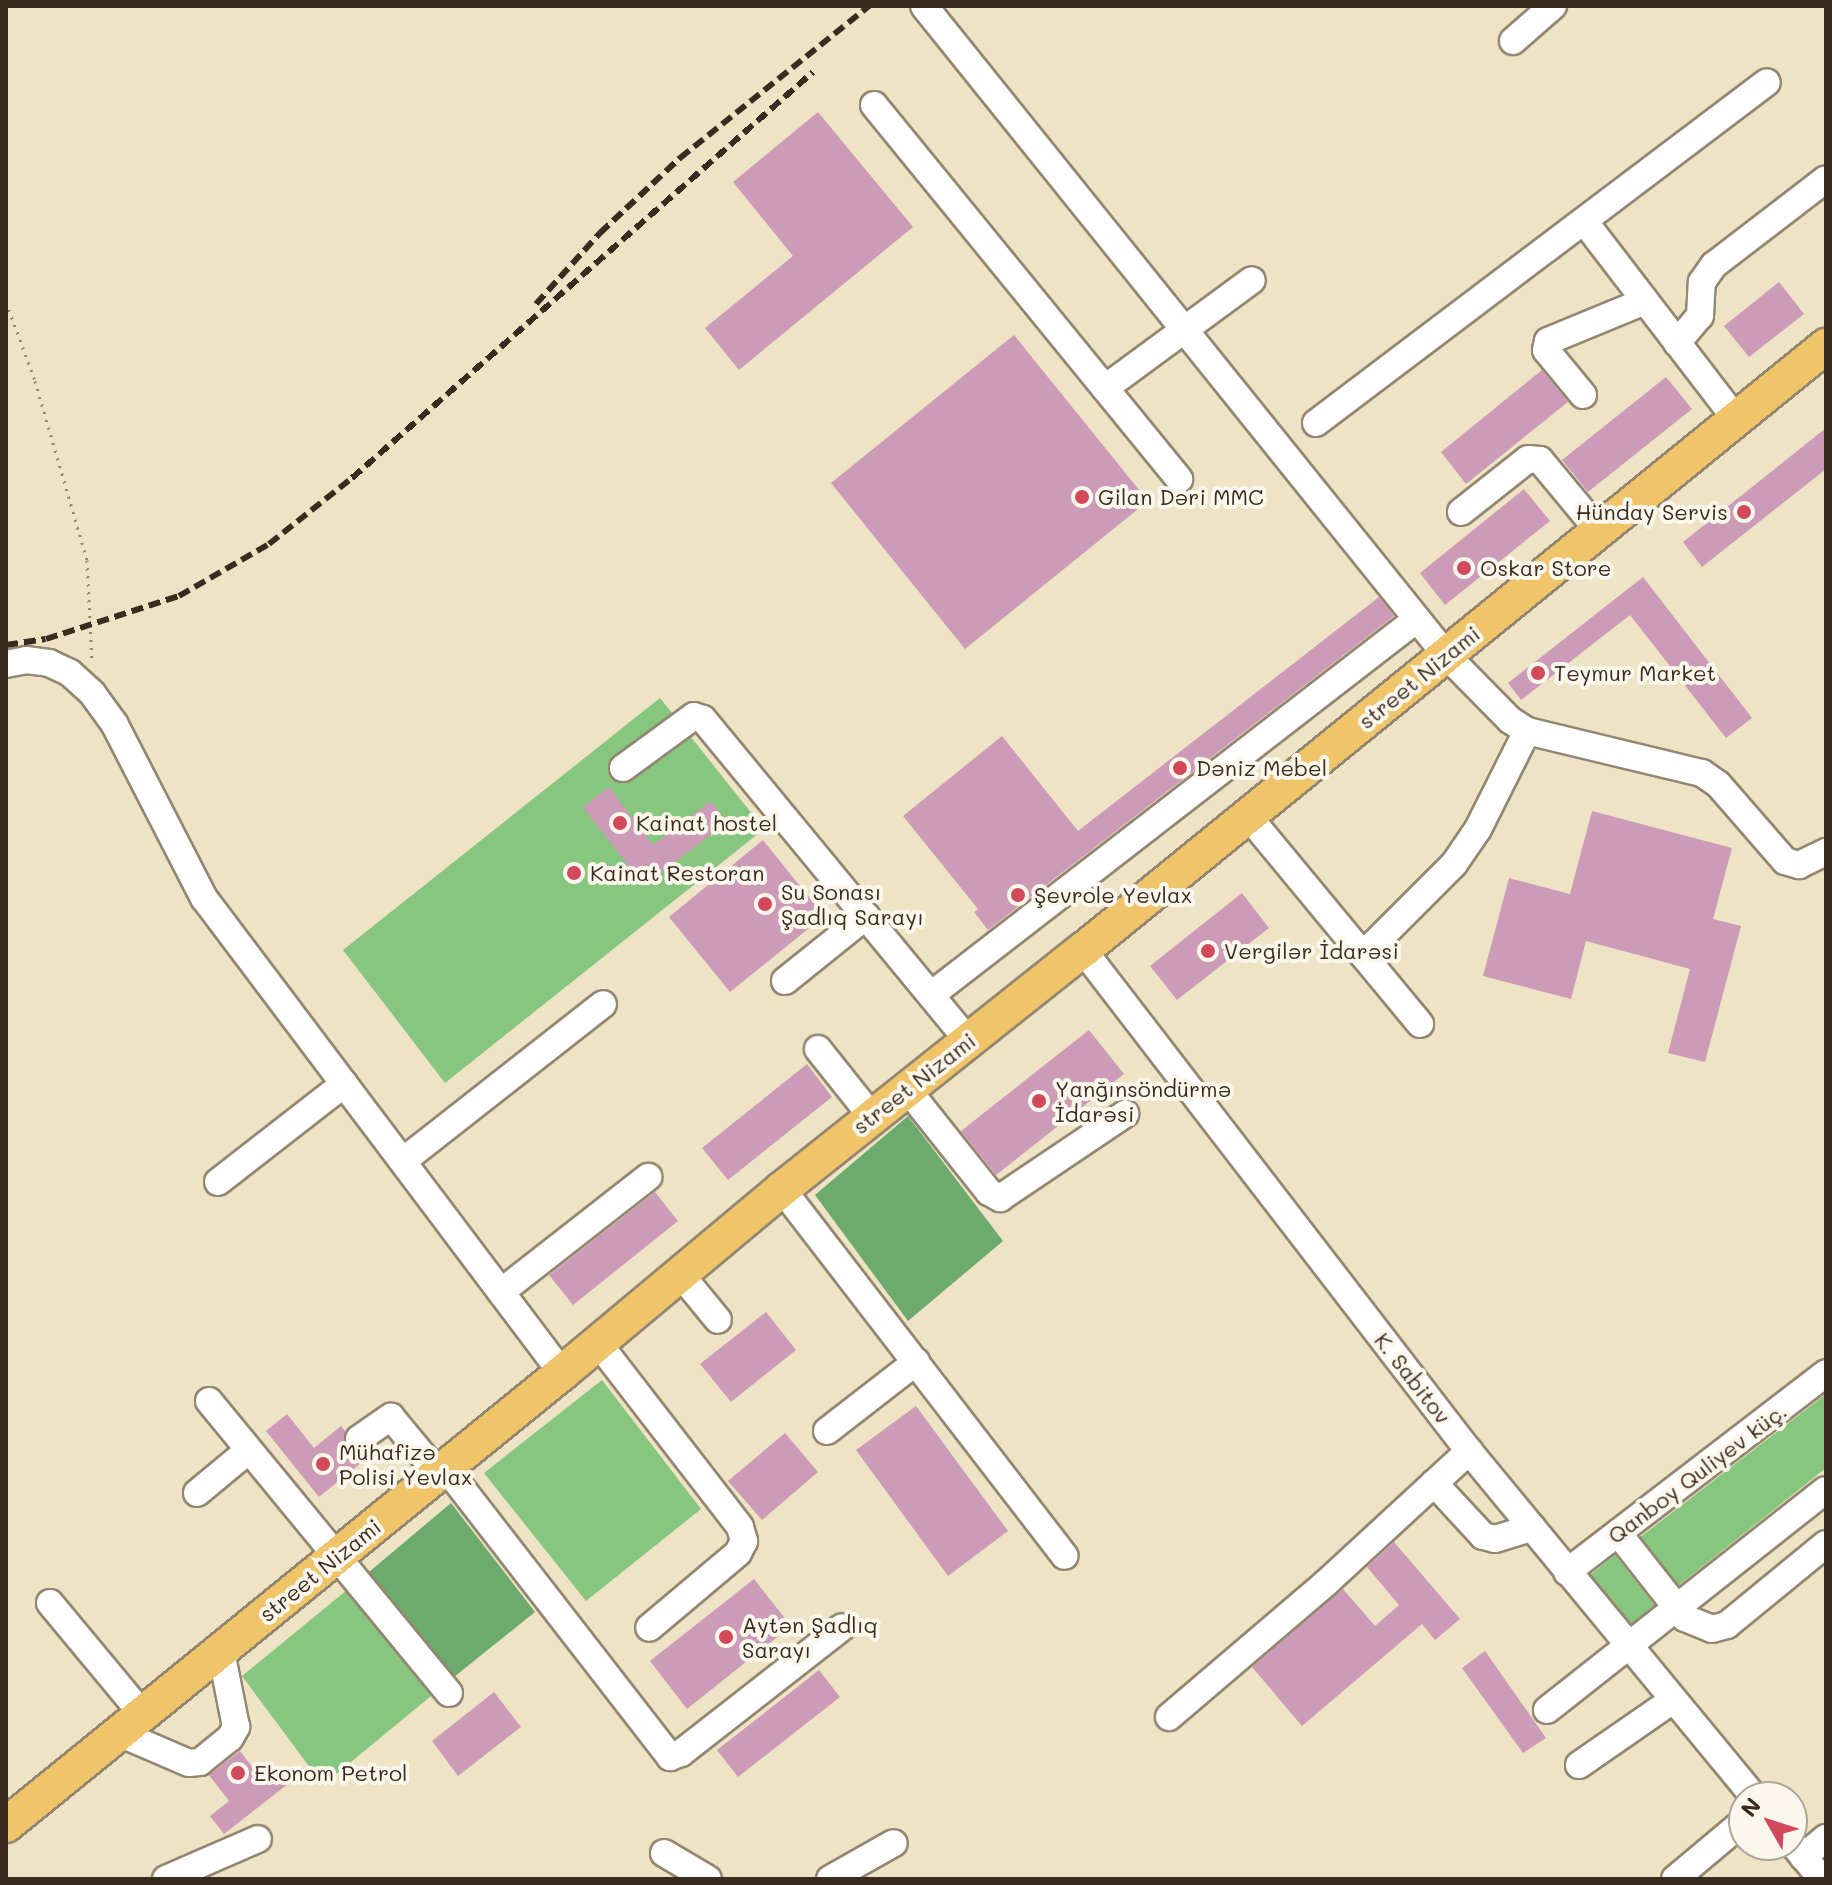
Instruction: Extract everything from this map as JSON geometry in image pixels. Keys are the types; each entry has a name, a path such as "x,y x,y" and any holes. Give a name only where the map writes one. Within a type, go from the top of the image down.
{"main road":[{"name":"street Nizami","path":"6,1825 562,1373 782,1189 1083,950 1826,346"}],"street":[{"path":"924,6 1446,655 1510,720 1527,731 1702,773 1718,784 1785,861 1799,865 1826,852"},
{"path":"1513,41 1553,6"},
{"path":"1316,423 1767,82"},
{"path":"874,105 1179,479"},
{"path":"1677,343 1700,316 1702,282 1714,265 1826,179"},
{"path":"1584,221 1736,419"},
{"path":"1105,388 1252,280"},
{"path":"1583,395 1546,350 1548,341 1645,301"},
{"path":"1461,512 1528,459 1540,460 1599,531"},
{"path":"931,995 1417,619"},
{"path":"6,664 26,660 49,663 70,673 92,693 115,725 204,898 562,1373"},
{"path":"623,768 694,716 703,719 968,1041"},
{"path":"1363,955 1454,864 1478,829 1527,731"},
{"path":"1248,816 1420,1024"},
{"path":"785,981 866,916"},
{"name":"K. Sabitov","path":"1083,950 1469,1451 1741,1781"},
{"path":"403,1161 603,1004"},
{"path":"818,1049 872,1117"},
{"path":"218,1182 344,1084"},
{"path":"907,1089 989,1192 1000,1198 1125,1114"},
{"path":"501,1292 648,1177"},
{"path":"782,1189 1065,1556"},
{"path":"681,1275 718,1320"},
{"path":"598,1343 740,1527 744,1541 738,1553 649,1628"},
{"path":"827,1431 916,1362"},
{"name":"Qanboy Quliyev küç.","path":"1567,1572 1826,1373"},
{"path":"209,1401 449,1693"},
{"path":"359,1439 391,1417 442,1471 670,1757 681,1753 842,1627"},
{"path":"197,1493 249,1450"},
{"path":"1169,1717 1326,1583 1469,1451"},
{"path":"1434,1483 1483,1536 1495,1539 1532,1528"},
{"path":"1547,1710 1826,1490"},
{"path":"1618,1533 1677,1607 1698,1626 1712,1629 1727,1625 1826,1544"},
{"path":"50,1603 130,1724 189,1763 200,1762 220,1746 236,1727 221,1651"},
{"path":"1579,1765 1673,1700"},
{"path":"1675,1879 1728,1834"},
{"path":"166,1879 258,1839"},
{"path":"830,1879 894,1843"},
{"path":"664,1853 708,1879"},
{"path":"1807,1861 1822,1879"}],"path":[{"path":"6,302 35,381 87,560 92,693"}],"green space":[{"name":"Kainat Restoran","path":"660,698 764,829 445,1083 343,950"},
{"path":"908,1116 1003,1241 908,1321 815,1195"},
{"path":"602,1380 701,1509 586,1601 484,1473"},
{"path":"1826,1394 1826,1468 1678,1586 1639,1538"},
{"path":"451,1503 535,1612 454,1677 369,1572"},
{"path":"1615,1555 1656,1607 1630,1628 1589,1576"},
{"path":"347,1590 431,1696 323,1785 242,1676"}],"building":[{"path":"818,112 913,227 739,370 705,328 793,256 733,182"},
{"path":"1779,282 1804,314 1749,357 1724,326"},
{"path":"1014,335 1148,501 965,649 831,483"},
{"path":"1542,370 1568,402 1466,484 1441,452"},
{"path":"1666,377 1692,409 1588,492 1562,460"},
{"path":"1826,428 1826,469 1702,567 1683,542"},
{"path":"1524,489 1550,521 1445,605 1420,573"},
{"path":"1643,577 1752,718 1726,738 1630,615 1521,700 1508,683"},
{"path":"1379,597 1394,616 988,930 974,912 978,909 903,816 1002,736 1078,831"},
{"path":"609,787 653,845 711,801 727,822 644,886 583,807"},
{"path":"1592,811 1732,848 1713,919 1741,926 1705,1062 1668,1053 1690,969 1586,941 1571,999 1483,976 1509,878 1570,894"},
{"path":"763,840 824,916 730,992 669,917"},
{"path":"1242,893 1269,928 1177,1000 1150,966"},
{"path":"1089,1030 1124,1074 996,1175 961,1131"},
{"path":"807,1064 832,1097 728,1180 702,1148"},
{"path":"655,1192 678,1221 573,1305 549,1275"},
{"path":"766,1312 796,1350 731,1402 700,1364"},
{"path":"916,1406 1008,1531 948,1576 856,1450"},
{"path":"287,1414 314,1448 341,1426 345,1431 346,1449 367,1458 319,1497 266,1431"},
{"path":"785,1433 818,1472 762,1520 728,1481"},
{"path":"1394,1542 1460,1619 1435,1640 1422,1624 1302,1726 1252,1667 1343,1589 1375,1626 1399,1605 1367,1567"},
{"path":"754,1579 791,1626 687,1709 650,1661"},
{"path":"1485,1651 1546,1738 1523,1753 1462,1668"},
{"path":"819,1670 840,1697 738,1777 717,1750"},
{"path":"494,1692 521,1727 458,1776 432,1741"},
{"path":"240,1751 259,1776 273,1766 288,1784 224,1834 210,1816 229,1801 209,1775"}],"railway":[{"path":"536,304 600,233 680,158 869,6"},
{"path":"6,645 46,639 179,596 269,544 352,478 813,72"}],"place":[{"name":"Gilan Dəri MMC","path":"1082,497"},
{"name":"Hünday Servis","path":"1744,512"},
{"name":"Oskar Store","path":"1464,568"},
{"name":"Teymur Market","path":"1538,673"},
{"name":"Dəniz Mebel","path":"1180,768"},
{"name":"Kainat hostel","path":"620,823"},
{"name":"Kainat Restoran","path":"574,873"},
{"name":"Şevrole Yevlax","path":"1018,895"},
{"name":"Su Sonası Şadlıq Sarayı","path":"765,904"},
{"name":"Vergilər İdarəsi","path":"1208,951"},
{"name":"Yanğınsöndürmə İdarəsi","path":"1039,1101"},
{"name":"Mühafizə Polisi Yevlax","path":"323,1464"},
{"name":"Aytən Şadlıq Sarayı","path":"726,1637"},
{"name":"Ekonom Petrol","path":"238,1773"}]}
